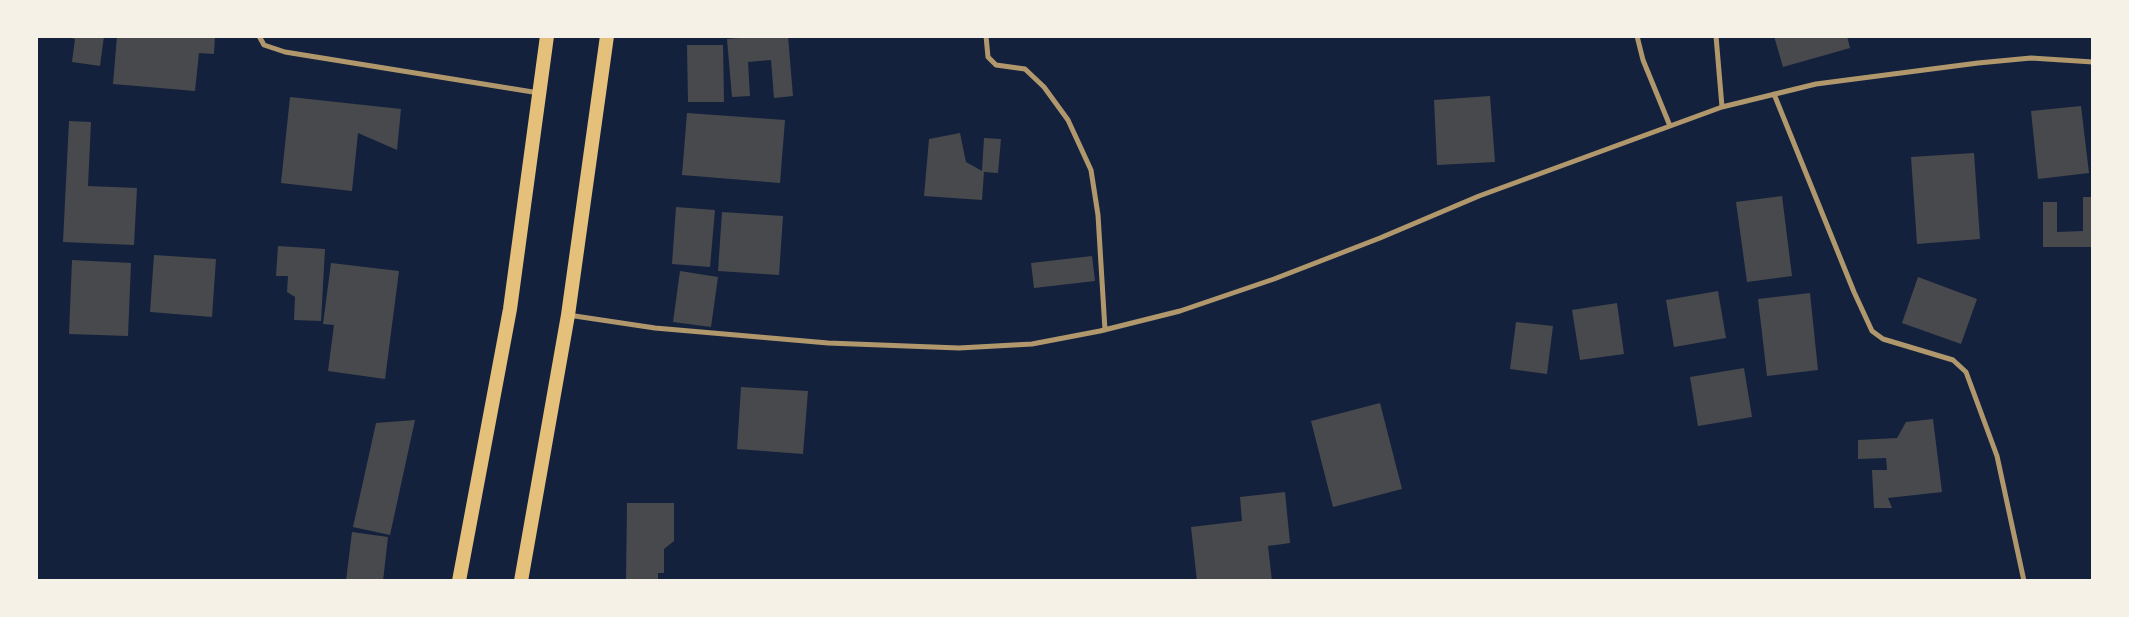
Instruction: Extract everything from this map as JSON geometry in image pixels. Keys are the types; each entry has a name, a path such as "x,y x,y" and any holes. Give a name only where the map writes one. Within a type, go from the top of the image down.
{"highway":[{"path":"459,581 510,309 547,36"},
{"path":"521,581 568,315 607,36"}],"street":[{"path":"259,36 264,45 270,49 539,93"},
{"path":"986,36 988,57 996,65 1025,70 1044,87 1068,120 1091,170 1098,215 1105,330"},
{"path":"1637,36 1643,60 1670,126"},
{"path":"1716,36 1722,107"},
{"path":"568,315 654,328 818,342 959,348 1032,344 1105,330 1180,311 1274,279 1380,238 1479,196 1722,107 1816,84 1978,63 2031,58 2093,62"},
{"path":"1774,94 1872,331 1883,338 1953,360 1966,372 1997,456 2024,581"}],"building":[{"path":"64,36 104,36 100,66 72,62 75,39"},
{"path":"117,36 215,36 214,54 199,53 195,91 113,84"},
{"path":"788,36 793,96 774,98 771,60 748,62 750,96 732,97 727,39"},
{"path":"1774,36 1847,36 1850,48 1783,67"},
{"path":"687,45 723,45 724,102 688,102"},
{"path":"1490,96 1495,162 1437,165 1434,100"},
{"path":"290,97 401,109 397,150 358,133 352,191 281,183"},
{"path":"2081,106 2089,173 2038,179 2031,111"},
{"path":"687,113 785,120 780,183 682,175"},
{"path":"69,121 91,122 88,186 137,188 134,245 63,242"},
{"path":"960,133 966,162 982,171 984,138 1001,139 998,173 984,172 982,200 924,196 929,139"},
{"path":"1974,153 1980,239 1917,244 1911,157"},
{"path":"1782,196 1792,276 1747,282 1736,202"},
{"path":"2083,197 2093,197 2093,247 2043,247 2043,202 2057,202 2057,232 2083,231"},
{"path":"676,207 715,210 710,267 672,264"},
{"path":"722,212 783,216 779,275 718,271"},
{"path":"278,246 325,249 321,321 294,320 295,297 287,292 288,276 276,276"},
{"path":"154,255 216,259 212,317 150,312"},
{"path":"1092,256 1095,281 1034,288 1031,263"},
{"path":"72,260 131,263 128,336 69,334"},
{"path":"331,263 399,271 385,379 328,371 334,325 323,324"},
{"path":"680,271 718,277 711,327 673,322"},
{"path":"1918,277 1977,299 1961,344 1902,323"},
{"path":"1718,291 1726,338 1674,347 1666,300"},
{"path":"1810,293 1818,370 1767,376 1758,299"},
{"path":"1617,303 1624,354 1580,360 1572,310"},
{"path":"1516,322 1553,326 1547,374 1510,369"},
{"path":"1744,368 1752,417 1698,426 1690,377"},
{"path":"741,387 808,391 803,454 737,449"},
{"path":"1380,403 1402,489 1333,507 1311,421"},
{"path":"1933,419 1942,492 1888,498 1892,508 1874,508 1872,470 1887,470 1886,458 1858,459 1858,440 1897,438 1906,422"},
{"path":"415,420 390,535 353,527 376,423"},
{"path":"1285,492 1290,543 1268,546 1272,581 1197,581 1191,527 1242,521 1240,497"},
{"path":"627,503 674,503 674,541 664,549 664,573 658,573 658,581 626,581"},
{"path":"352,532 388,537 383,581 346,581"}]}
